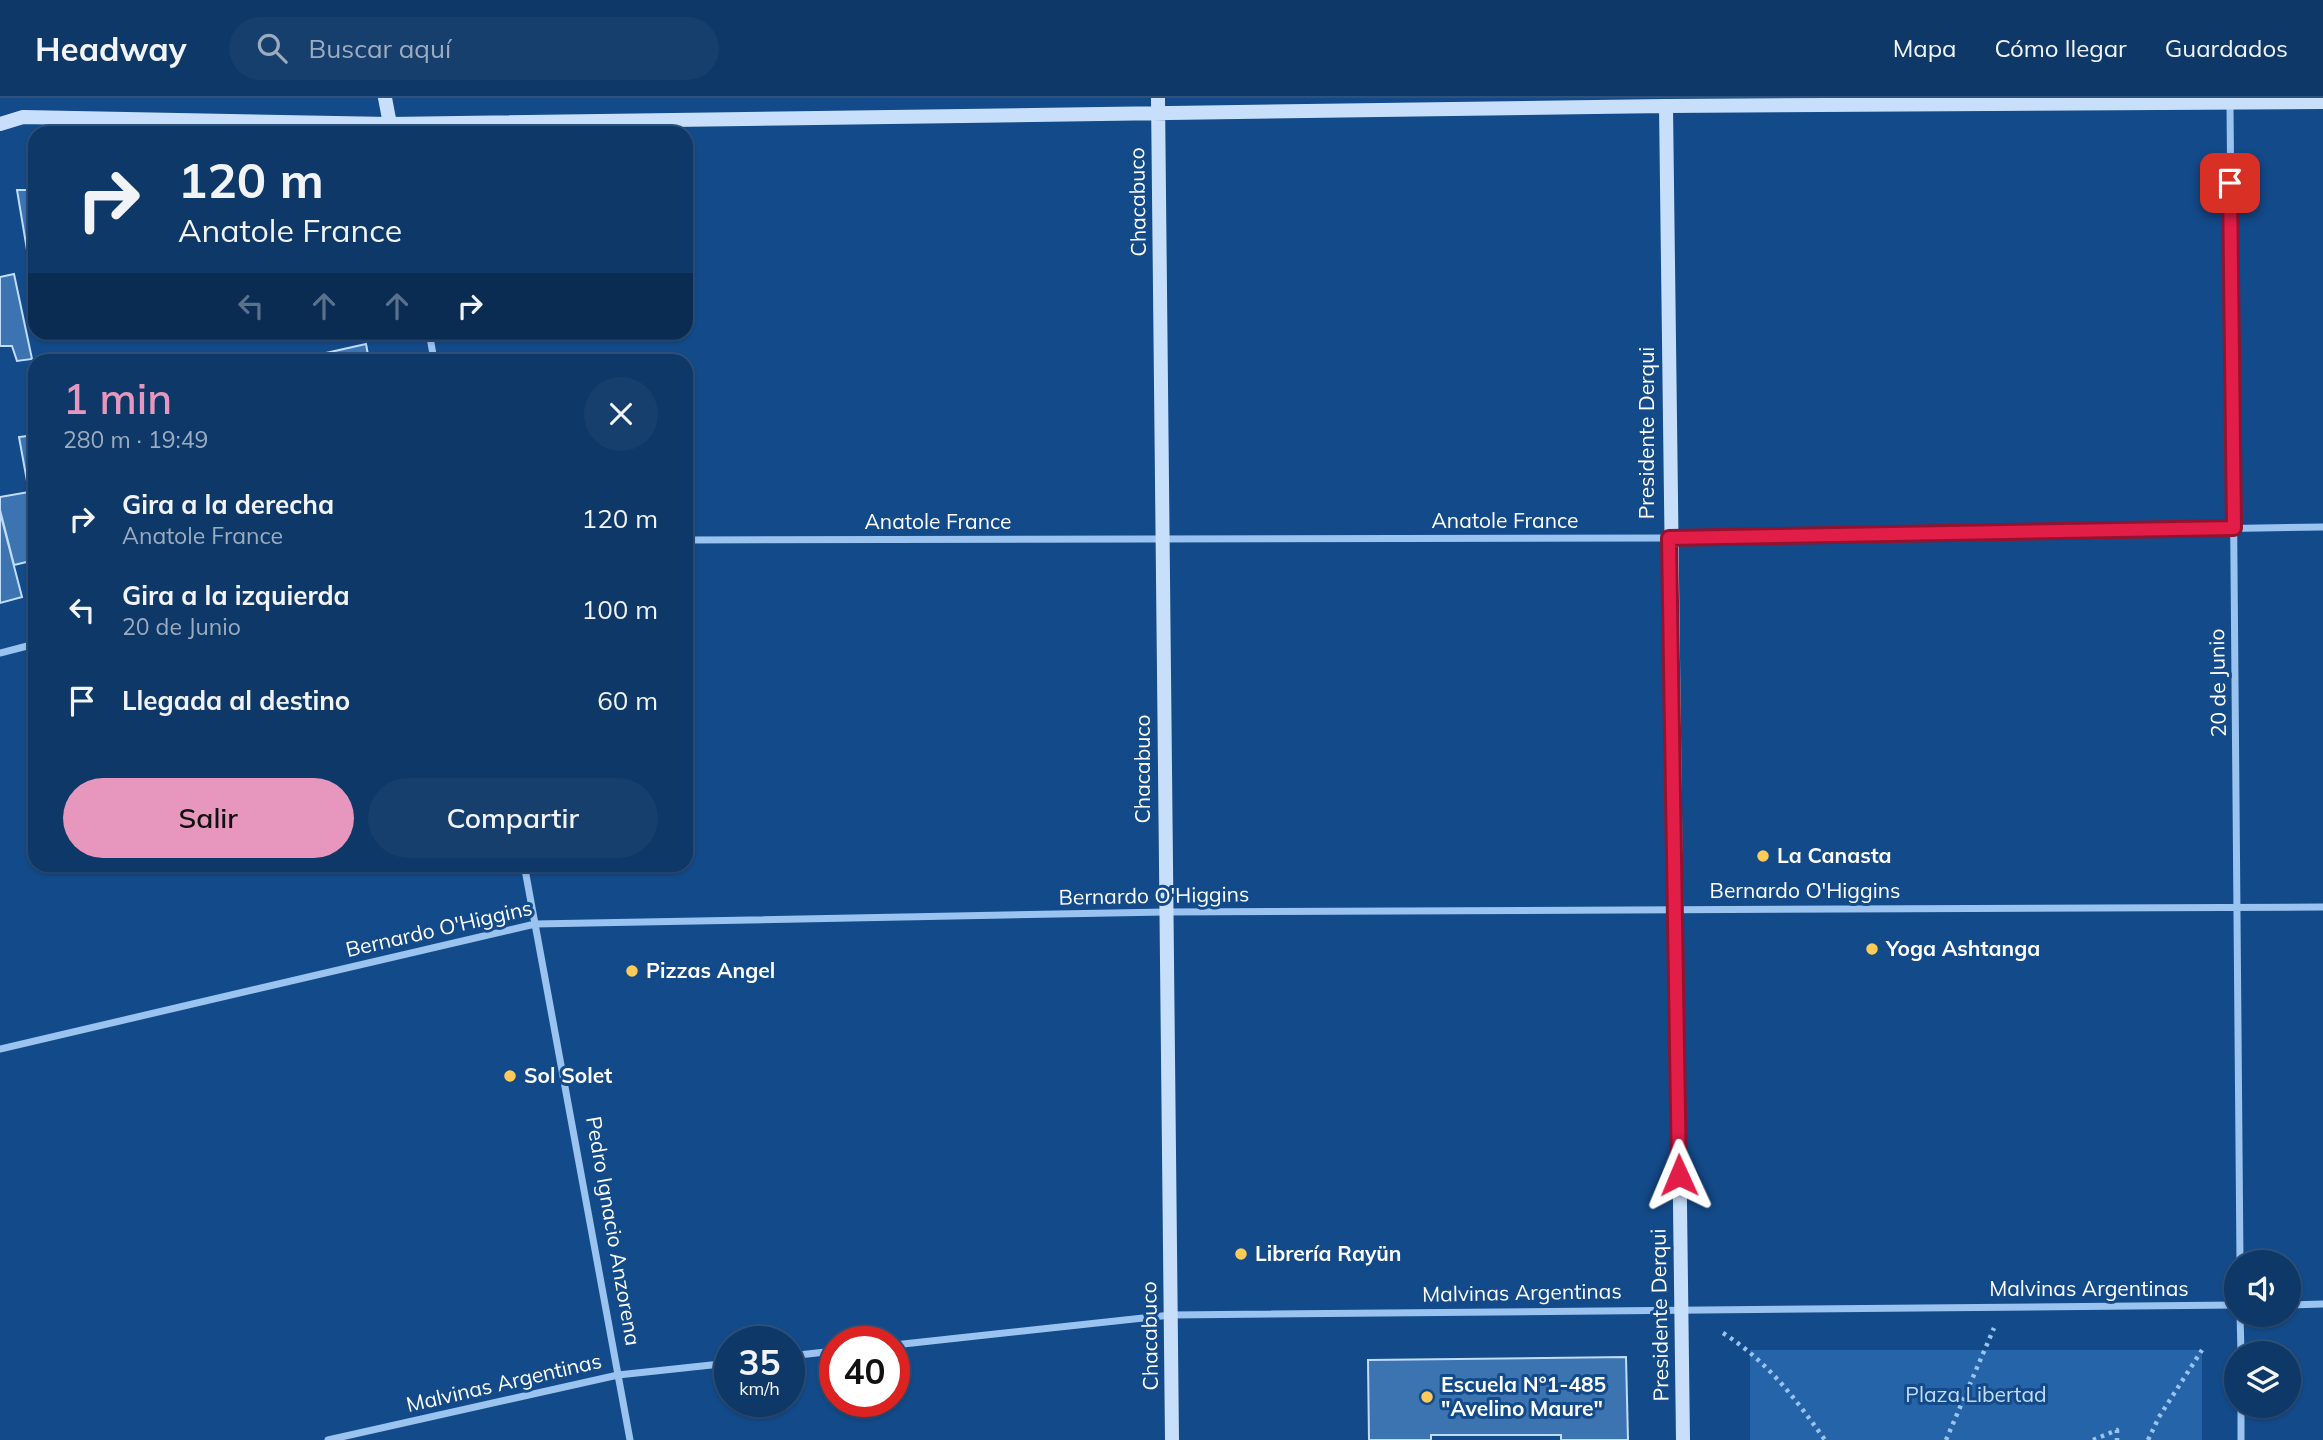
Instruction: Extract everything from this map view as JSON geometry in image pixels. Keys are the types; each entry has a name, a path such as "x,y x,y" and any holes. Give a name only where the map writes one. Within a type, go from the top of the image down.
{"street":[{"path":"386,98 391,126"},
{"name":"Chacabuco","path":"1158,98 1172,1440"},
{"path":"501,126 1666,102 2323,102"},
{"name":"Presidente Derqui","path":"1666,102 1669,538 1683,1440"},
{"name":"20 de Junio","path":"2230,103 2240,1250"},
{"path":"0,124 23,117 324,126"},
{"name":"Anatole France","path":"693,540 1669,538 2323,527"},
{"path":"0,653 28,646"},
{"name":"Pedro Ignacio Anzorena","path":"525,872 630,1440"},
{"name":"Bernardo O'Higgins","path":"0,1049 535,924 1165,912 2323,907"},
{"path":"2301,1305 2323,1304"},
{"name":"Malvinas Argentinas","path":"910,1343 1171,1315 2224,1305"},
{"name":"Malvinas Argentinas","path":"328,1440 618,1375 714,1365"},
{"path":"2241,1418 2241,1440"}],"path":[{"path":"1946,1440 1987,1350 2001,1307"},
{"path":"1681,1309 1750,1350 1784,1383 1825,1440"},
{"path":"2148,1440 2158,1417 2202,1350"},
{"path":"2093,1440 2117,1430 2117,1440"}],"green space":[{"name":"Plaza Libertad","path":"1750,1350 2202,1350 2202,1440 1750,1440"}],"building":[{"path":"17,190 28,190 28,256"},
{"path":"14,274 31,354 28,354 28,360 17,361 12,346 0,346 0,277"},
{"path":"366,344 368,354 321,354"},
{"path":"28,436 28,486 19,437"},
{"path":"28,492 28,562 14,565 0,510 0,497"},
{"path":"0,512 22,597 0,603"},
{"path":"1626,1357 1628,1440 1561,1440 1561,1435 1431,1435 1431,1440 1369,1440 1368,1360"}],"place":[{"name":"La Canasta","path":"1763,856"},
{"name":"Yoga Ashtanga","path":"1872,949"},
{"name":"Pizzas Angel","path":"632,971"},
{"name":"Sol Solet","path":"510,1076"},
{"name":"Librería Rayün","path":"1241,1254"},
{"name":"Escuela N°1-485 \"Avelino Maure\"","path":"1427,1397"}],"route":[{"path":"1679,1175 1669,538 2234,528 2230,183"}]}
